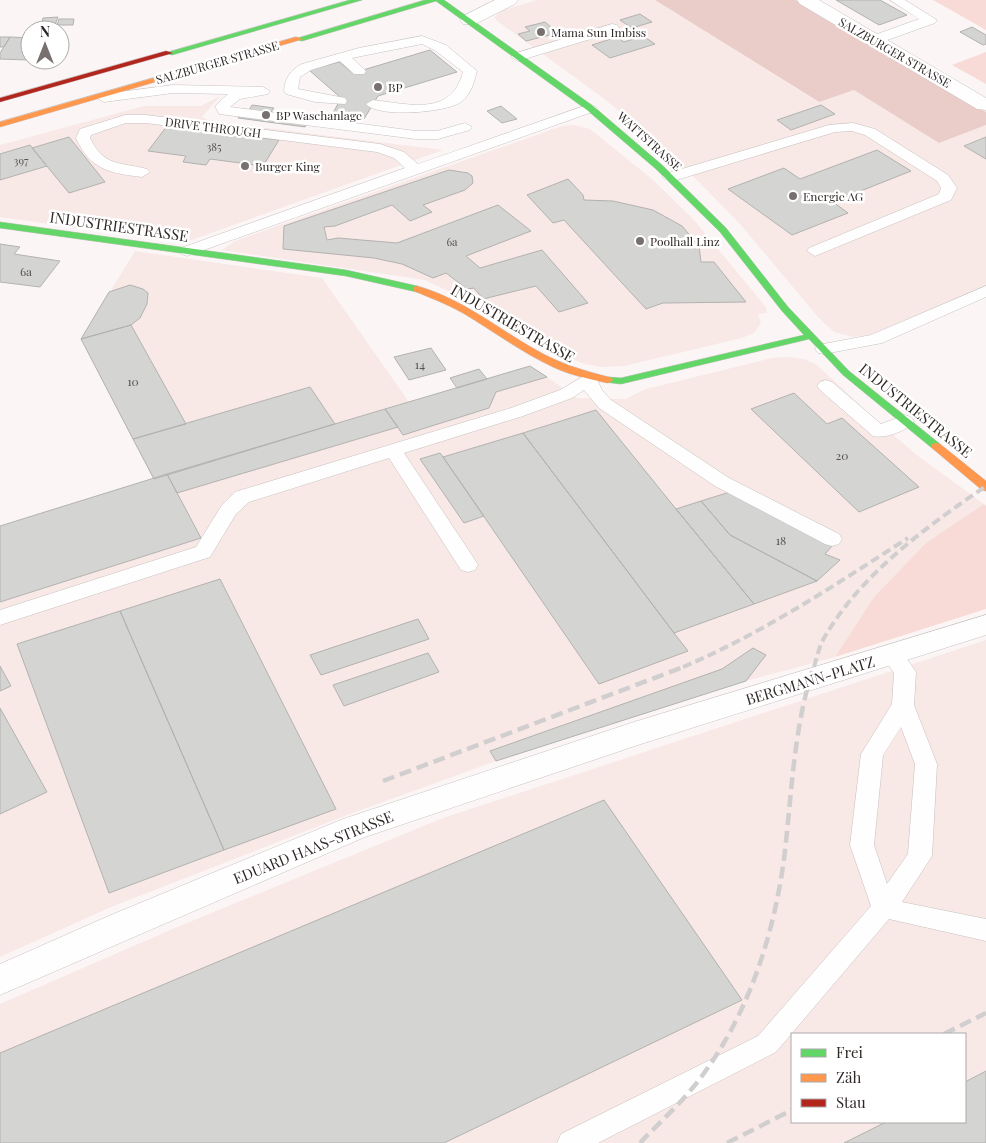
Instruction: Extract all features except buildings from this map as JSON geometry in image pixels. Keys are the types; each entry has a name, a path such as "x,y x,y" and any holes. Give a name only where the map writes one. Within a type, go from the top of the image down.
{"street":[{"name":"SALZBURGER STRASSE","path":"0,100 358,0"},
{"name":"SALZBURGER STRASSE","path":"0,125 433,0"},
{"name":"WATTSTRASSE","path":"439,0 590,108 670,177 723,230 785,309 812,336"},
{"path":"469,20 509,0"},
{"name":"SALZBURGER STRASSE","path":"806,0 985,105"},
{"name":"INDUSTRIESTRASSE","path":"0,225 346,273 428,292 459,306 545,361 589,379 620,381 812,336 846,372 986,487"},
{"name":"BERGMANN-PLATZ","path":"634,734 986,625"},
{"name":"EDUARD HAAS-STRASSE","path":"0,980 123,925 354,828 634,734"}],"lane":[{"path":"874,40 930,20 896,0"},
{"path":"518,57 612,28"},
{"path":"290,91 291,81 300,70 399,42 421,40 435,44 470,71 469,83 460,97 441,107 418,109 373,104"},
{"path":"343,57 359,71"},
{"path":"63,107 123,94 173,89 290,91 315,98 340,101"},
{"path":"262,90 238,94 226,100 222,106 224,111 416,135 438,135 465,127"},
{"path":"385,94 399,107"},
{"path":"441,107 486,145"},
{"path":"188,251 590,108"},
{"name":"DRIVE THROUGH","path":"142,172 108,168 102,164 85,144 83,138 85,132 125,119 146,119 380,148 399,155 416,170"},
{"path":"670,177 834,128 853,127 870,132 906,154 943,178 949,188 946,197 815,251"},
{"path":"824,349 876,339 986,291"},
{"path":"0,618 203,552 212,541 224,513 242,497 517,412 566,394 589,379 594,392 606,404 722,482 832,539"},
{"path":"826,386 879,432 905,420"},
{"path":"393,450 468,565"},
{"path":"571,1143 767,1044 884,908 920,856 926,764 903,705 905,672 892,654"},
{"path":"884,908 862,845 872,754 903,705"},
{"path":"884,908 986,930"}],"shaded area":[{"path":"537,0 655,0 818,102 854,90 939,143 986,125 986,285 872,334 853,337 834,332 818,317 740,224 699,182 638,126 599,95 496,20 495,17 500,11"},
{"path":"655,0 795,0 986,112 986,125 939,143 854,90 819,102"},
{"path":"933,0 986,0 986,30"},
{"path":"986,52 986,84 952,65"},
{"name":"Burger King","path":"220,96 202,117 210,121 443,150 183,243 0,217 0,145 144,106 201,106"},
{"path":"574,125 590,129 652,179 694,220 766,307 767,313 758,314 761,323 754,333 742,338 624,366 601,367 581,363 564,354 541,347 463,298 425,280 222,250 235,241 562,126"},
{"path":"135,251 322,278 409,402 547,377 577,398 625,399 646,389 772,358 804,359 817,365 918,456 984,504 926,543 874,597 835,657 746,681 496,761 350,814 111,907 0,957 0,526 153,479 81,339"},
{"path":"984,504 986,506 986,609 835,657 874,597 926,543"},
{"path":"986,640 986,1143 0,1143 0,1004 175,928 443,818"}],"railway":[{"path":"814,667 822,641 856,593 896,553 986,486"},
{"path":"683,667 713,654 770,624 826,591 908,538"},
{"path":"383,781 686,666"},
{"path":"640,1143 675,1108 713,1060 743,1007 754,978 773,919 779,889 797,738 814,666"},
{"path":"946,1033 986,1013"},
{"path":"727,1143 791,1111"}],"traffic: fast":[{"path":"169,53 358,0"},
{"path":"299,39 433,0"},
{"path":"439,0 590,108 659,167 723,230 785,309 846,373 936,446"},
{"path":"0,225 346,273 417,289"},
{"path":"608,380 621,381 811,336"}],"traffic: slow":[{"path":"0,125 299,39"},
{"path":"417,289 465,311 533,353 557,365 582,374 608,380"},
{"path":"936,446 986,487"}],"traffic: jam":[{"path":"0,100 169,53"}],"place":[{"name":"Mama Sun Imbiss","path":"541,32"},
{"name":"BP","path":"378,87"},
{"name":"BP Waschanlage","path":"266,115"},
{"name":"Burger King","path":"245,166"},
{"name":"Energie AG","path":"793,196"},
{"name":"Poolhall Linz","path":"640,241"}]}
